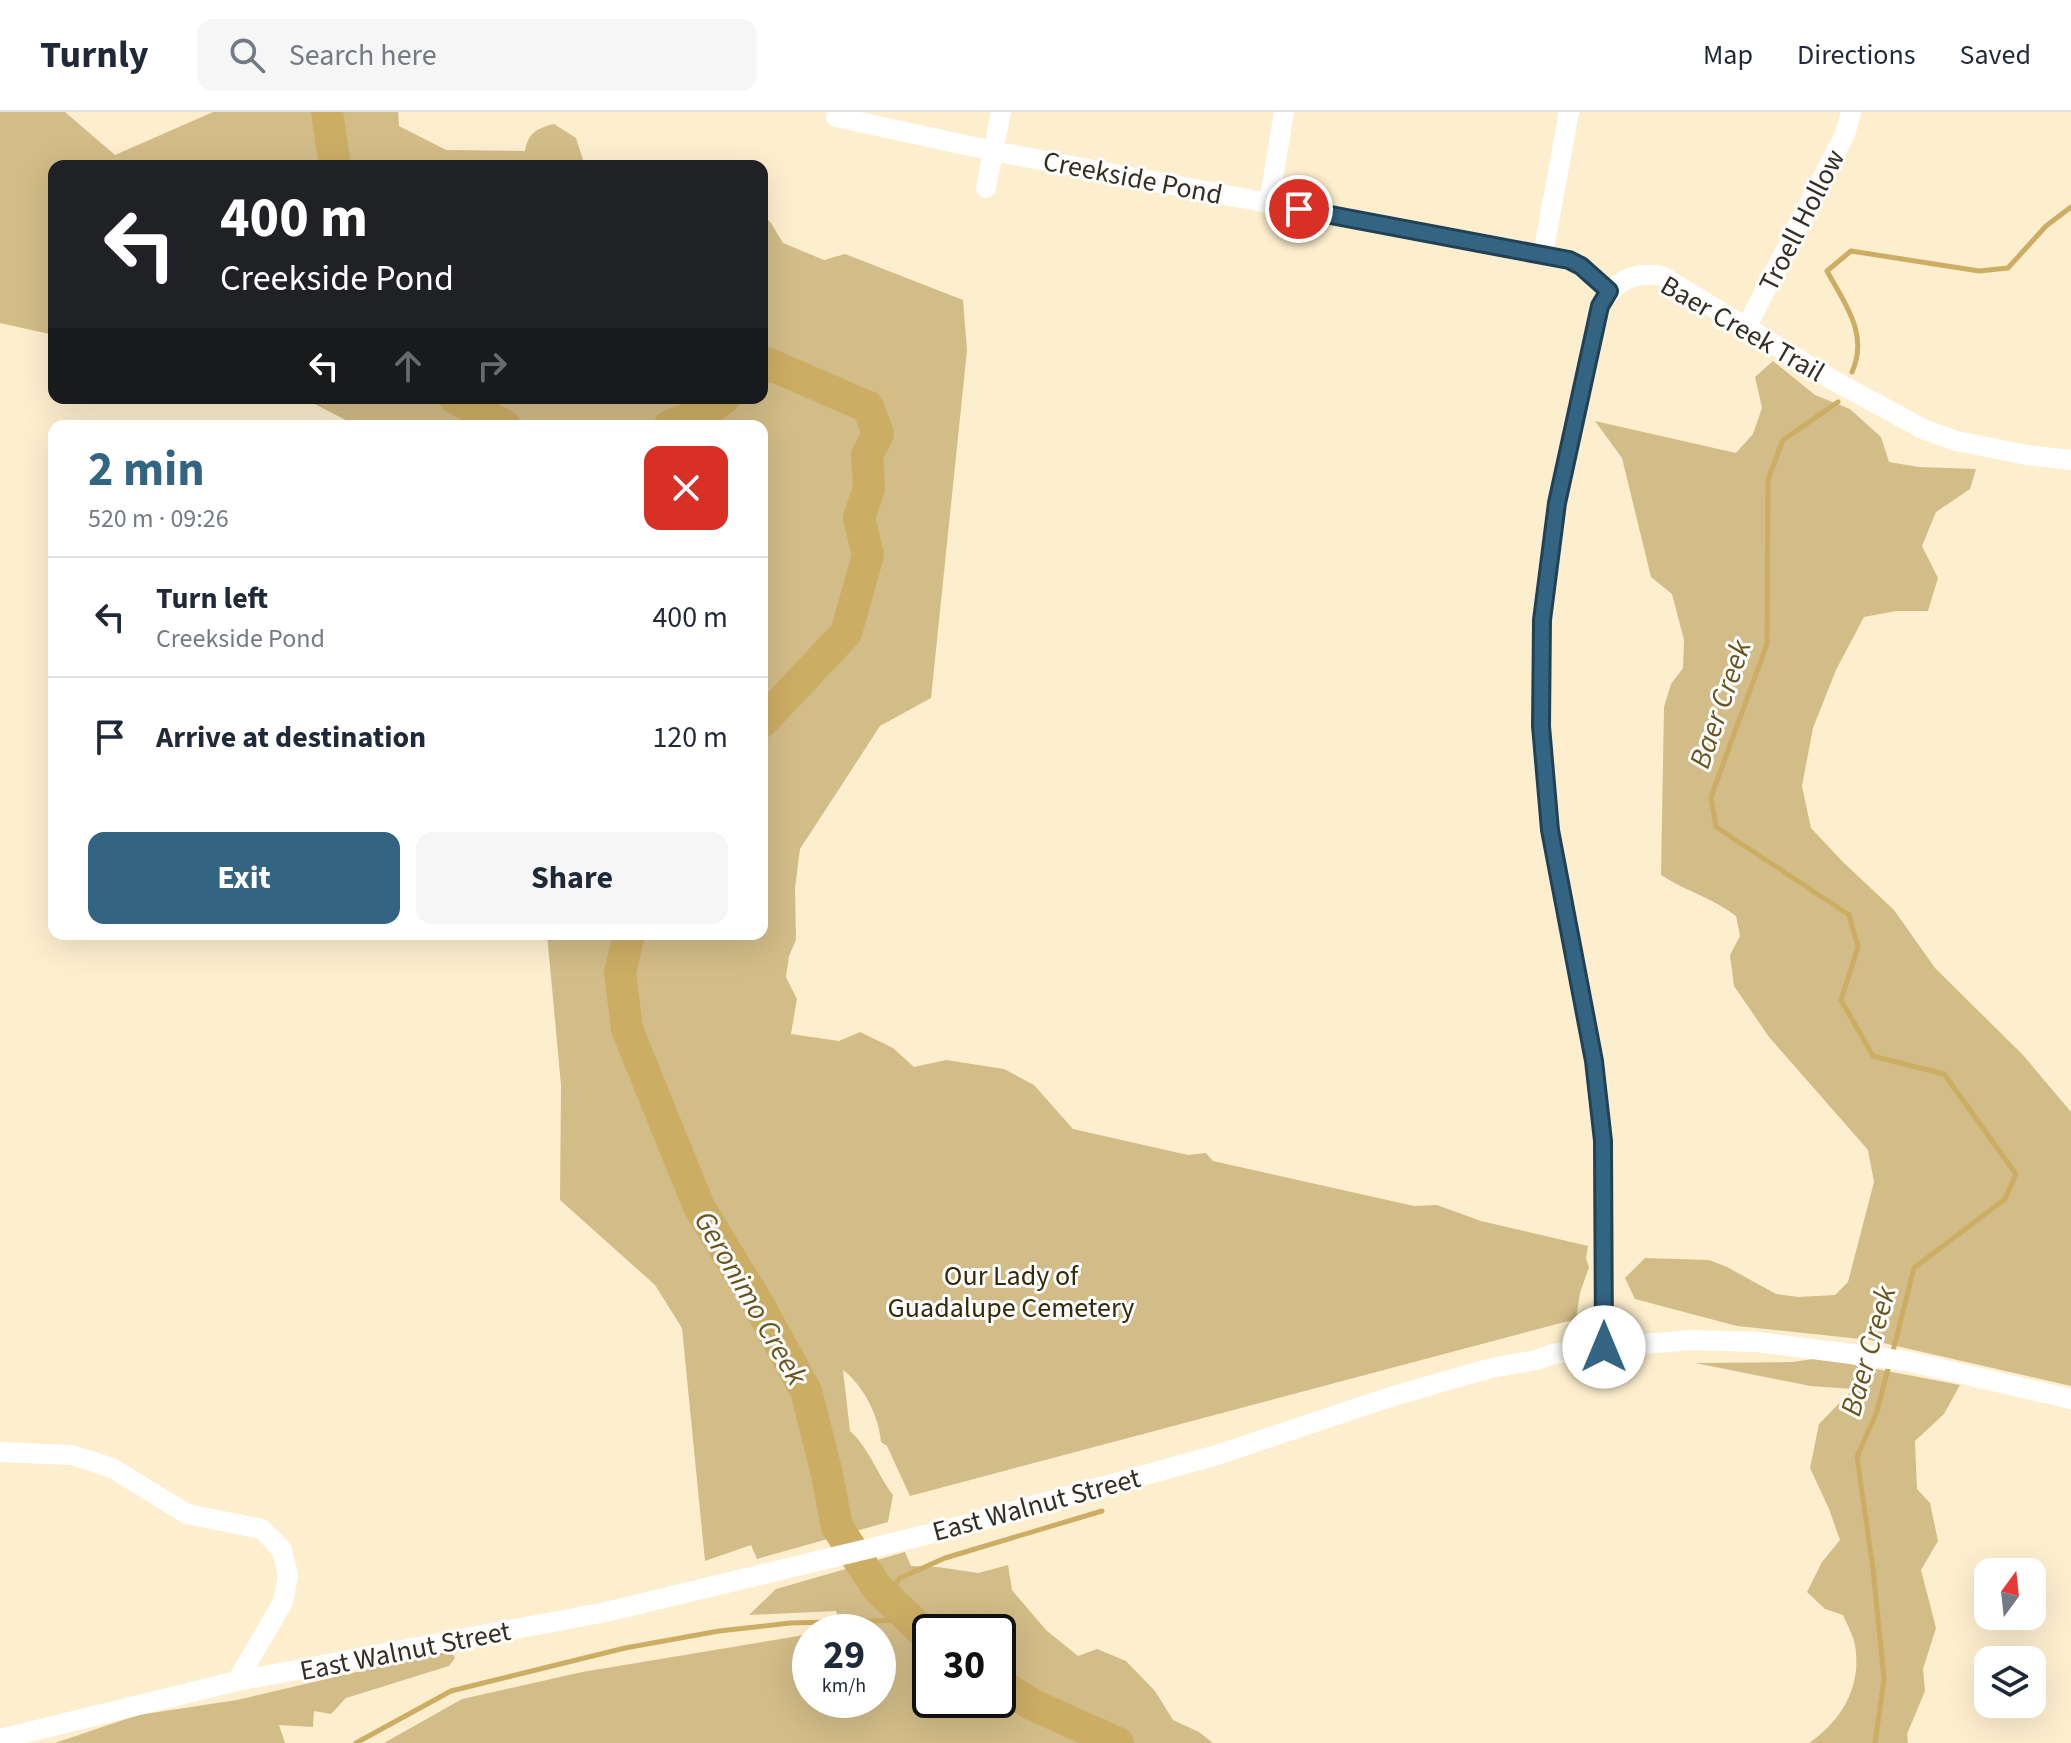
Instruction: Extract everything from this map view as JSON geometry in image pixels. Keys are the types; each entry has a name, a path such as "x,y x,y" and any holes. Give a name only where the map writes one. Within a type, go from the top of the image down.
{"street":[{"path":"986,188 1001,112"},
{"path":"1269,203 1284,112"},
{"path":"1543,254 1569,112"},
{"name":"Troell Hollow","path":"1747,326 1845,134 1851,112"},
{"name":"Creekside Pond","path":"836,117 993,151 1543,254 1581,266 1609,291"},
{"name":"Baer Creek Trail","path":"1609,291 1622,280 1634,276 1662,276 1831,379 1923,429 1970,444 2071,460"},
{"path":"1604,1347 1603,1141 1594,1061 1550,830 1541,726 1542,620 1557,503 1600,306 1609,291"},
{"name":"East Walnut Street","path":"0,1739 237,1681 606,1612 950,1529 1217,1455 1390,1397 1553,1354 1693,1340 1757,1342 1897,1360 2071,1399"},
{"path":"0,1452 72,1455 112,1468 187,1514 262,1529 282,1550 288,1576 283,1602 237,1681"}],"green space":[{"path":"0,112 65,112 115,155 213,112 398,112 399,126 446,150 525,151 534,132 554,124 576,138 583,160 48,160 48,334 0,323"},
{"name":"Our Lady of Guadalupe Cemetery","path":"768,220 783,243 824,260 845,254 963,300 967,350 931,698 880,726 800,849 795,888 796,940 789,956 786,977 797,999 791,1034 839,1041 860,1032 893,1048 914,1067 946,1060 1004,1069 1034,1085 1073,1129 1188,1155 1206,1153 1213,1161 1414,1206 1437,1205 1481,1221 1588,1246 1586,1258 1589,1267 1580,1293 1576,1319 910,1496 887,1446 881,1442 869,1402 843,1370 850,1431 893,1495 888,1522 757,1559 751,1545 705,1561 682,1328 655,1285 560,1200 561,1085 548,940 768,940 768,420 345,420 315,404 768,404"},
{"path":"1773,361 1815,395 1850,409 1881,437 1889,462 1919,467 1976,469 1970,489 1936,512 1922,546 1938,578 1928,611 1896,611 1864,617 1836,670 1813,728 1802,786 1811,828 1894,910 1935,968 2023,1055 2071,1112 2071,1386 1870,1340 1737,1326 1635,1299 1625,1278 1645,1258 1709,1260 1776,1294 1798,1297 1835,1295 1848,1282 1874,1182 1868,1150 1769,1037 1734,986 1730,955 1740,936 1736,916 1661,875 1664,707 1671,684 1683,668 1684,640 1672,594 1651,577 1622,458 1595,421 1736,453 1753,434 1762,408 1755,377"},
{"path":"1819,1358 1960,1385 1944,1414 1915,1441 1917,1489 1930,1503 1938,1541 1921,1570 1936,1628 1923,1669 1925,1691 1907,1734 1908,1743 1809,1743 1840,1713 1855,1674 1855,1645 1843,1615 1825,1609 1807,1592 1822,1562 1840,1540 1810,1468 1819,1424 1853,1389 1810,1386 1695,1363 1793,1362"},
{"path":"905,1552 911,1566 978,1573 1008,1565 1012,1590 1046,1630 1078,1656 1097,1649 1126,1661 1155,1691 1173,1720 1199,1732 1213,1743 384,1743 462,1699 582,1672 792,1637 792,1718 896,1718 896,1614 837,1614 836,1611 749,1615 776,1589"},
{"path":"450,1650 455,1658 449,1666 346,1698 331,1714 314,1711 313,1727 279,1725 285,1743 55,1743 138,1715 237,1700"}],"waterway":[{"name":"Geronimo Creek","path":"327,112 334,160"},
{"name":"Baer Creek","path":"1852,372 1857,358 1856,332 1847,307 1827,271 1851,251 1979,271 2008,268 2046,226 2071,207"},
{"name":"Geronimo Creek","path":"768,365 868,407 878,434 867,455 869,488 859,518 868,555 846,633 768,716"},
{"name":"Baer Creek","path":"1838,402 1783,440 1768,479 1767,644 1711,797 1716,827 1849,915 1858,947 1841,1000 1873,1056 1944,1074 2016,1174 2005,1199 1914,1268 1892,1355"},
{"name":"Geronimo Creek","path":"466,404 494,420"},
{"name":"Geronimo Creek","path":"685,420 706,412 716,404"},
{"name":"Geronimo Creek","path":"628,940 620,973 627,1029 699,1207 806,1391 837,1527 878,1589 912,1621"},
{"name":"Baer Creek","path":"1875,1743 1884,1679 1857,1457 1877,1411 1889,1365"},
{"path":"885,1596 900,1578 945,1558 1102,1511"},
{"path":"356,1743 451,1691 625,1648 719,1631 790,1623 910,1620"},
{"name":"Geronimo Creek","path":"1016,1694 1118,1743"}],"route":[{"path":"1299,209 1569,260 1581,266 1609,291 1600,306 1557,503 1542,620 1541,726 1550,830 1594,1061 1603,1141 1604,1347"}]}
